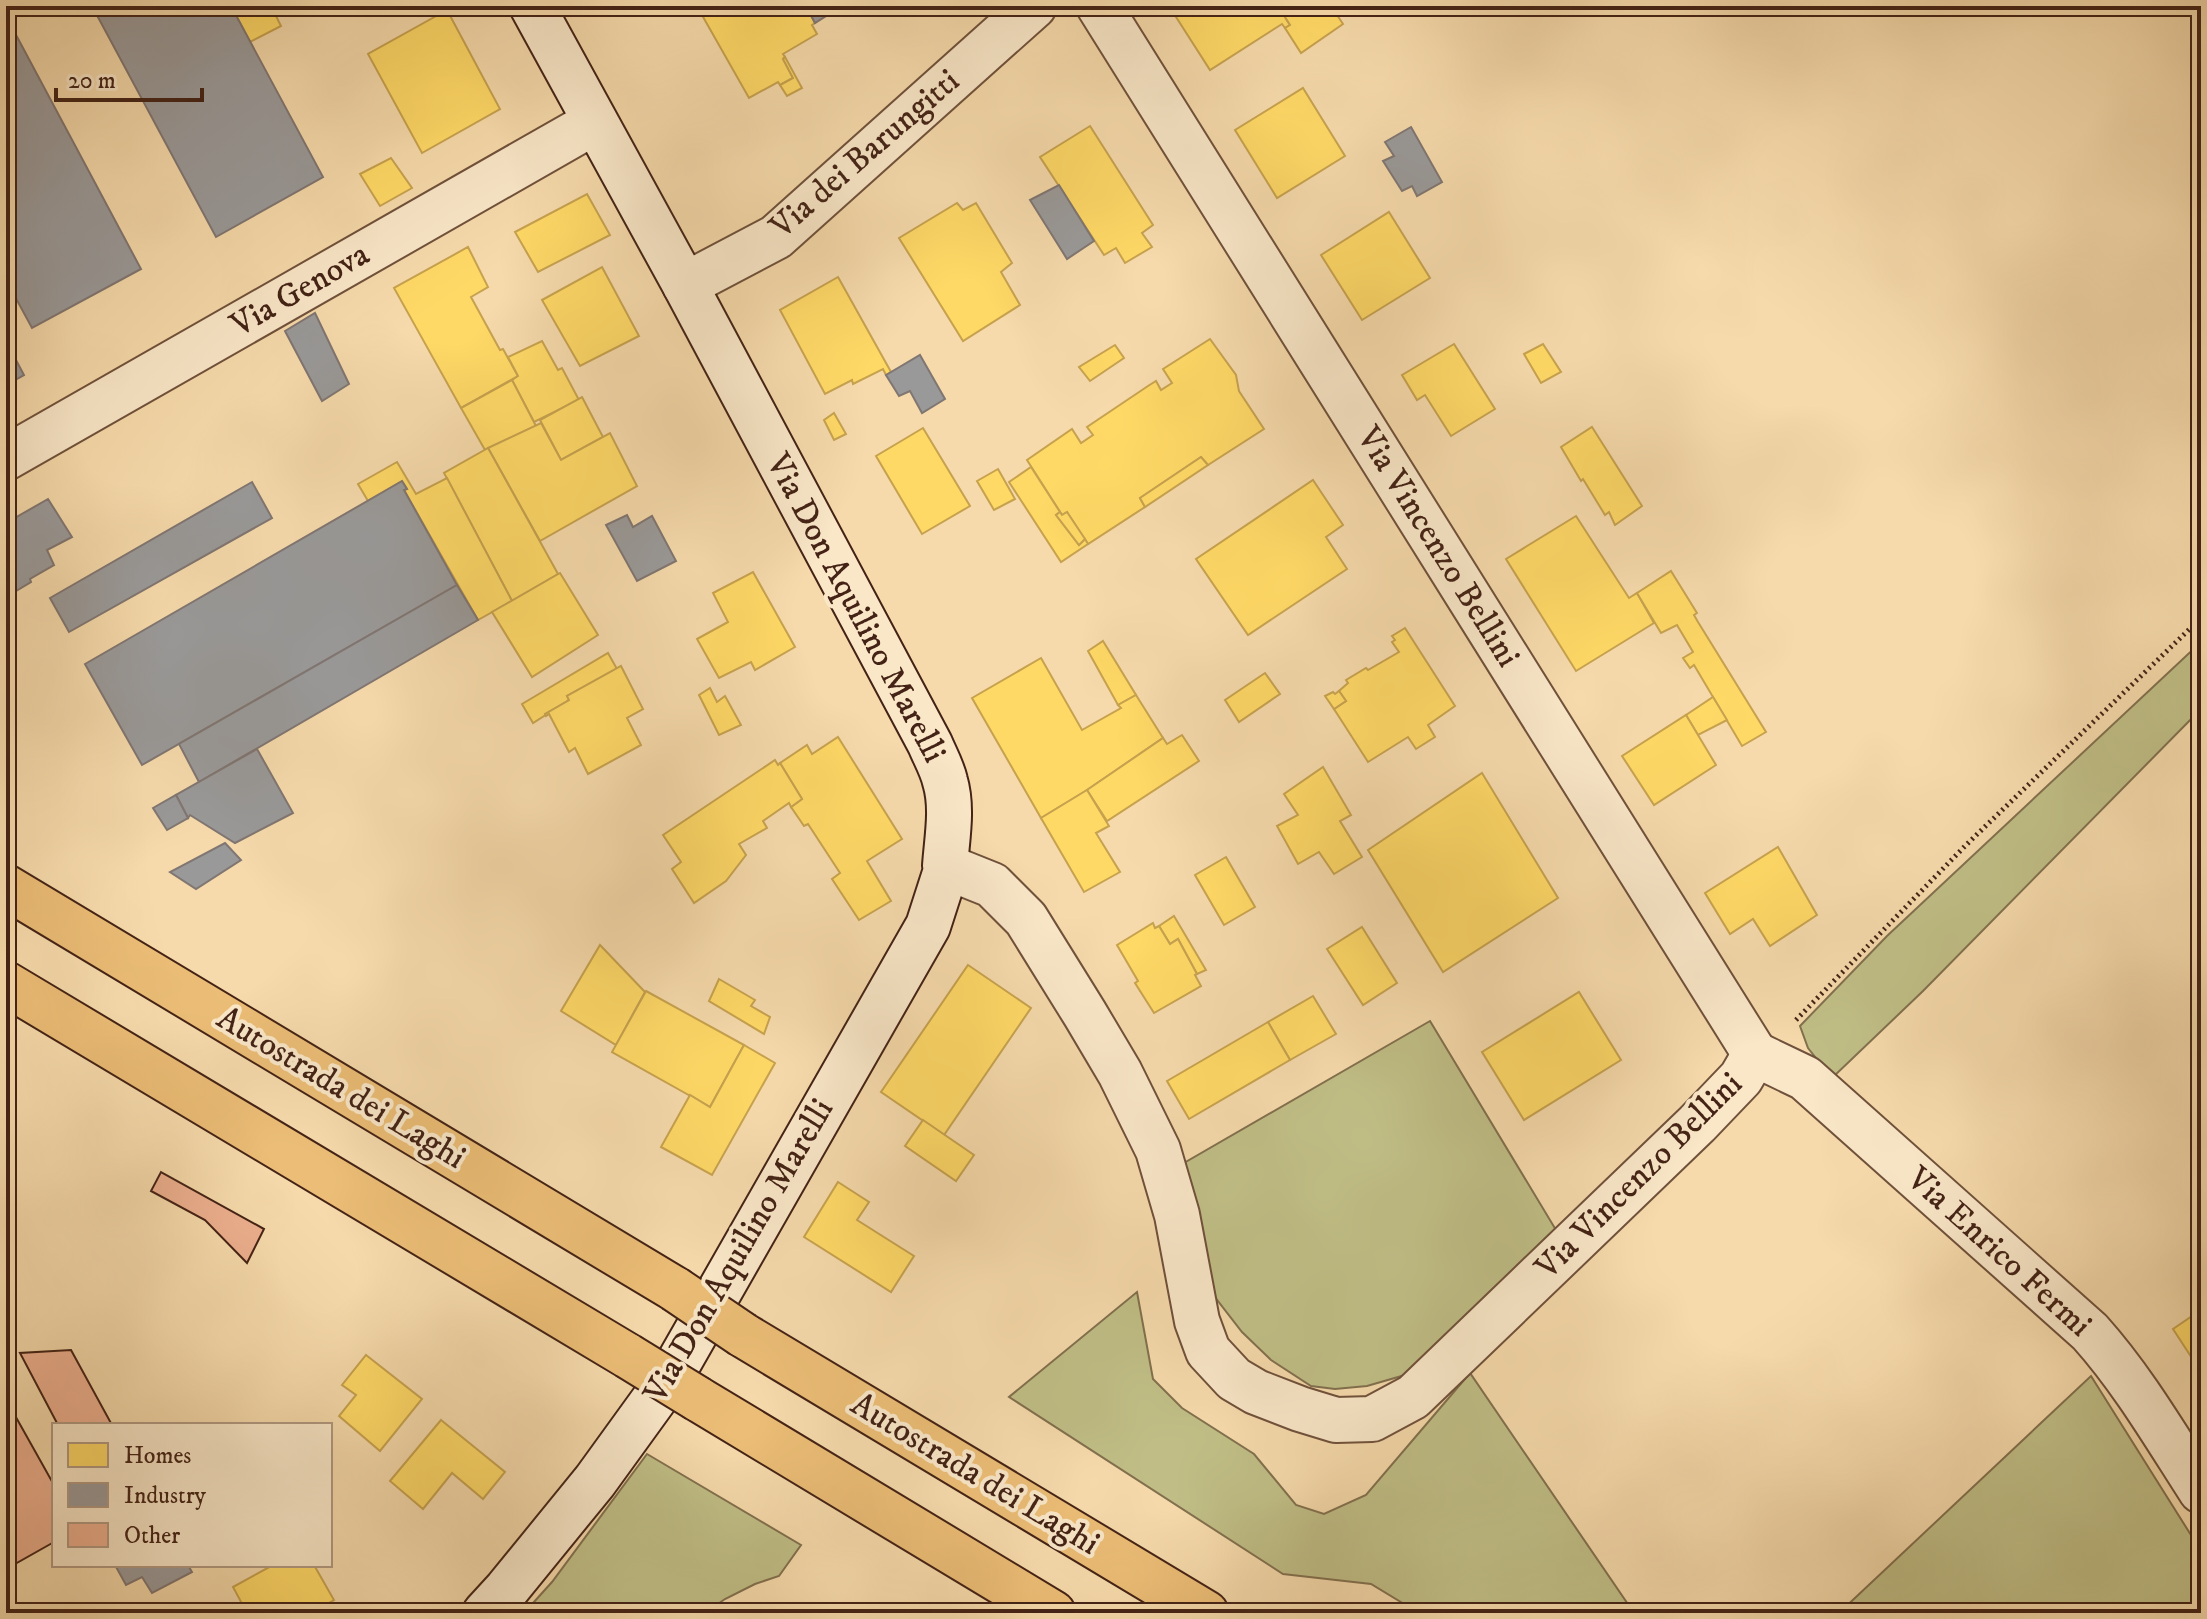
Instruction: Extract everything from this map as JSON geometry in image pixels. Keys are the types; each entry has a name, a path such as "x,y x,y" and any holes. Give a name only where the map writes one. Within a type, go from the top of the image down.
{"highway":[{"name":"Autostrada dei Laghi","path":"6,887 1206,1613"},
{"path":"6,984 1053,1613"}],"street":[{"name":"Via Don Aquilino Marelli","path":"485,1613 595,1481 671,1376 928,926 947,867 949,808 945,781 930,744 532,6"},
{"name":"Via dei Barungitti","path":"685,285 776,237 1034,6"},
{"name":"Via Vincenzo Bellini","path":"947,867 992,885 1026,919 1120,1073 1158,1150 1177,1215 1197,1321 1208,1351 1234,1379 1256,1392 1336,1420 1372,1419 1413,1397 1697,1124 1741,1078 1755,1054 1099,6"},
{"name":"Via Genova","path":"6,458 595,122"},
{"name":"Via Enrico Fermi","path":"1755,1054 1805,1078 2090,1332 2113,1358 2201,1491"}],"path":[{"path":"1755,1054 1779,1038 1966,845 2201,618"}],"shaded area":[{"path":"2201,642 2201,709 1923,991 1832,1078 1808,1048 1800,1026 1887,936"},
{"path":"1430,1021 1556,1230 1405,1375 1367,1386 1335,1389 1311,1386 1271,1360 1242,1332 1211,1292 1184,1163"},
{"path":"1137,1292 1153,1379 1182,1408 1254,1454 1296,1505 1324,1514 1366,1495 1470,1373 1634,1613 1419,1613 1371,1584 1283,1574 1009,1397"},
{"path":"2091,1376 2201,1551 2201,1613 1839,1613"},
{"path":"647,1454 801,1545 779,1576 725,1599 705,1613 524,1613 552,1582"}],"building: Homes":[{"path":"231,6 271,6 281,26 250,42"},
{"path":"806,6 817,34 783,54 793,78 780,85 778,82 749,98 698,8"},
{"path":"1169,6 1278,6 1290,25 1285,28 1282,24 1210,70"},
{"path":"1278,6 1331,6 1343,24 1301,53 1285,28 1290,25"},
{"path":"447,10 500,109 422,153 368,54"},
{"path":"785,57 802,88 787,96 780,85 793,78 783,59"},
{"path":"1303,88 1345,156 1277,198 1235,130"},
{"path":"1090,126 1153,225 1142,233 1152,247 1125,263 1116,248 1104,255 1040,157"},
{"path":"391,158 412,188 380,206 360,174"},
{"path":"587,194 610,235 538,272 515,232"},
{"path":"957,203 963,210 976,203 1012,263 1001,272 1020,305 963,341 899,238"},
{"path":"1389,212 1430,278 1362,320 1321,255"},
{"path":"468,247 488,287 471,297 518,376 461,408 394,288"},
{"path":"602,267 639,336 580,366 542,300"},
{"path":"838,277 891,372 886,375 883,369 825,394 780,310"},
{"path":"1210,339 1236,375 1239,391 1264,429 1208,465 1201,457 1140,498 1145,507 1088,544 1067,512 1062,515 1027,460 1072,429 1081,443 1093,435 1087,427 1148,386 1156,381 1161,390 1172,383 1163,369"},
{"path":"542,341 558,370 562,368 579,400 534,422 512,380 518,376 508,357"},
{"path":"1454,344 1495,409 1451,436 1425,395 1417,400 1402,375"},
{"path":"1543,344 1561,372 1541,383 1524,354"},
{"path":"1115,345 1124,358 1090,381 1079,367"},
{"path":"512,380 536,426 485,450 461,408"},
{"path":"582,397 603,437 561,460 540,420"},
{"path":"834,413 846,434 834,440 824,420"},
{"path":"541,423 561,460 610,433 637,486 540,541 488,448"},
{"path":"1592,427 1642,506 1615,525 1609,512 1605,515 1583,479 1581,481 1561,447"},
{"path":"923,428 970,506 922,534 876,456"},
{"path":"488,448 558,574 512,601 444,473"},
{"path":"1201,457 1208,465 1145,507 1140,498"},
{"path":"397,462 416,494 447,478 512,601 478,620 404,490 407,489 402,481 368,501 358,484"},
{"path":"1031,467 1060,512 1056,515 1079,545 1085,539 1088,544 1061,562 1009,482"},
{"path":"998,469 1015,499 994,510 977,481"},
{"path":"1313,480 1343,525 1326,537 1347,569 1248,635 1196,559"},
{"path":"1060,512 1062,515 1067,512 1085,539 1079,545 1056,515"},
{"path":"1576,516 1629,598 1637,593 1654,623 1576,671 1506,559"},
{"path":"1671,571 1697,613 1694,615 1698,622 1766,732 1742,746 1694,665 1690,668 1683,658 1693,652 1677,625 1661,633 1637,593"},
{"path":"753,572 795,647 755,670 751,662 719,678 697,639 728,622 713,593"},
{"path":"560,573 598,635 532,677 492,612"},
{"path":"1405,628 1455,706 1428,725 1435,737 1416,749 1408,737 1368,762 1334,709 1346,701 1339,691 1348,683 1346,680 1399,652 1392,642 1395,640 1392,636"},
{"path":"1103,641 1136,695 1118,705 1088,651"},
{"path":"608,653 617,669 567,696 569,700 533,723 522,704"},
{"path":"1041,658 1082,730 1121,708 1118,705 1136,695 1163,738 1041,818 972,698"},
{"path":"621,666 643,709 627,718 641,745 588,774 575,748 569,752 549,714 545,714 569,700 567,696"},
{"path":"1265,673 1280,694 1239,722 1225,700"},
{"path":"710,688 717,702 725,696 741,725 719,735 699,695"},
{"path":"1339,691 1346,701 1334,709 1325,696"},
{"path":"1713,697 1727,720 1698,735 1686,715"},
{"path":"1686,715 1716,765 1654,805 1622,756"},
{"path":"1182,735 1199,761 1107,821 1087,790 1163,738 1167,744"},
{"path":"838,737 902,839 867,861 891,901 859,920 832,879 840,873 808,824 804,826 791,807 802,799 780,763 807,745 812,754"},
{"path":"775,760 778,765 780,763 802,799 791,807 789,803 763,821 767,828 739,844 746,855 726,881 694,903 672,869 681,862 663,835"},
{"path":"1323,767 1351,815 1340,821 1362,857 1334,874 1319,852 1298,864 1277,826 1298,815 1284,794"},
{"path":"1482,773 1558,898 1443,972 1368,850"},
{"path":"1087,790 1109,826 1096,833 1120,872 1084,892 1041,818"},
{"path":"1778,847 1817,915 1770,946 1753,919 1730,934 1705,893"},
{"path":"1226,857 1255,907 1224,925 1195,875"},
{"path":"1174,916 1206,970 1197,974 1178,939 1170,944 1159,926"},
{"path":"1153,923 1155,928 1159,926 1170,944 1178,939 1201,986 1154,1013 1117,945"},
{"path":"1362,927 1397,983 1363,1005 1327,949"},
{"path":"600,945 645,992 616,1045 561,1011"},
{"path":"968,965 1031,1008 944,1135 881,1092"},
{"path":"719,979 755,1000 751,1006 770,1017 764,1034 709,1001"},
{"path":"646,991 744,1045 710,1107 612,1052"},
{"path":"1579,992 1621,1060 1524,1120 1482,1052"},
{"path":"1313,996 1336,1034 1290,1060 1268,1022"},
{"path":"1268,1022 1290,1060 1189,1119 1167,1081"},
{"path":"744,1045 775,1063 712,1175 661,1147 690,1095 710,1107"},
{"path":"923,1120 974,1155 956,1181 905,1146"},
{"path":"838,1182 869,1202 857,1220 914,1256 891,1292 804,1237"},
{"path":"2201,1310 2201,1372 2173,1329"},
{"path":"366,1355 422,1399 380,1451 339,1416 356,1395 342,1385"},
{"path":"441,1420 505,1472 483,1499 452,1473 423,1509 390,1481"},
{"path":"269,1567 315,1567 334,1600 311,1613 247,1613 233,1587"}],"building: Industry":[{"path":"92,6 231,6 323,177 216,237"},
{"path":"806,6 842,6 815,23"},
{"path":"15,33 141,269 32,328 6,280 6,38"},
{"path":"1411,127 1442,182 1417,196 1412,186 1402,191 1383,161 1394,156 1385,142"},
{"path":"1059,185 1094,241 1067,259 1030,200"},
{"path":"315,313 349,384 322,401 285,331"},
{"path":"6,341 24,375 6,385"},
{"path":"920,355 945,399 922,413 910,391 899,396 886,375"},
{"path":"402,481 407,489 404,490 457,585 142,765 85,664"},
{"path":"252,482 272,518 69,632 50,598"},
{"path":"48,499 72,537 47,550 54,565 6,597 6,523"},
{"path":"627,515 633,527 652,516 676,561 637,581 606,525"},
{"path":"457,585 478,620 199,782 179,744"},
{"path":"257,749 293,813 235,843 190,815 188,818 176,795"},
{"path":"176,795 188,818 167,830 153,808"},
{"path":"225,843 241,860 196,889 170,872"},
{"path":"116,1567 189,1567 192,1572 152,1593 142,1577 126,1585"}],"building: Other":[{"path":"161,1172 264,1229 247,1263 205,1220 151,1191"},
{"path":"71,1350 111,1423 57,1423 20,1353"},
{"path":"8,1403 52,1481 52,1543 6,1569"}]}
